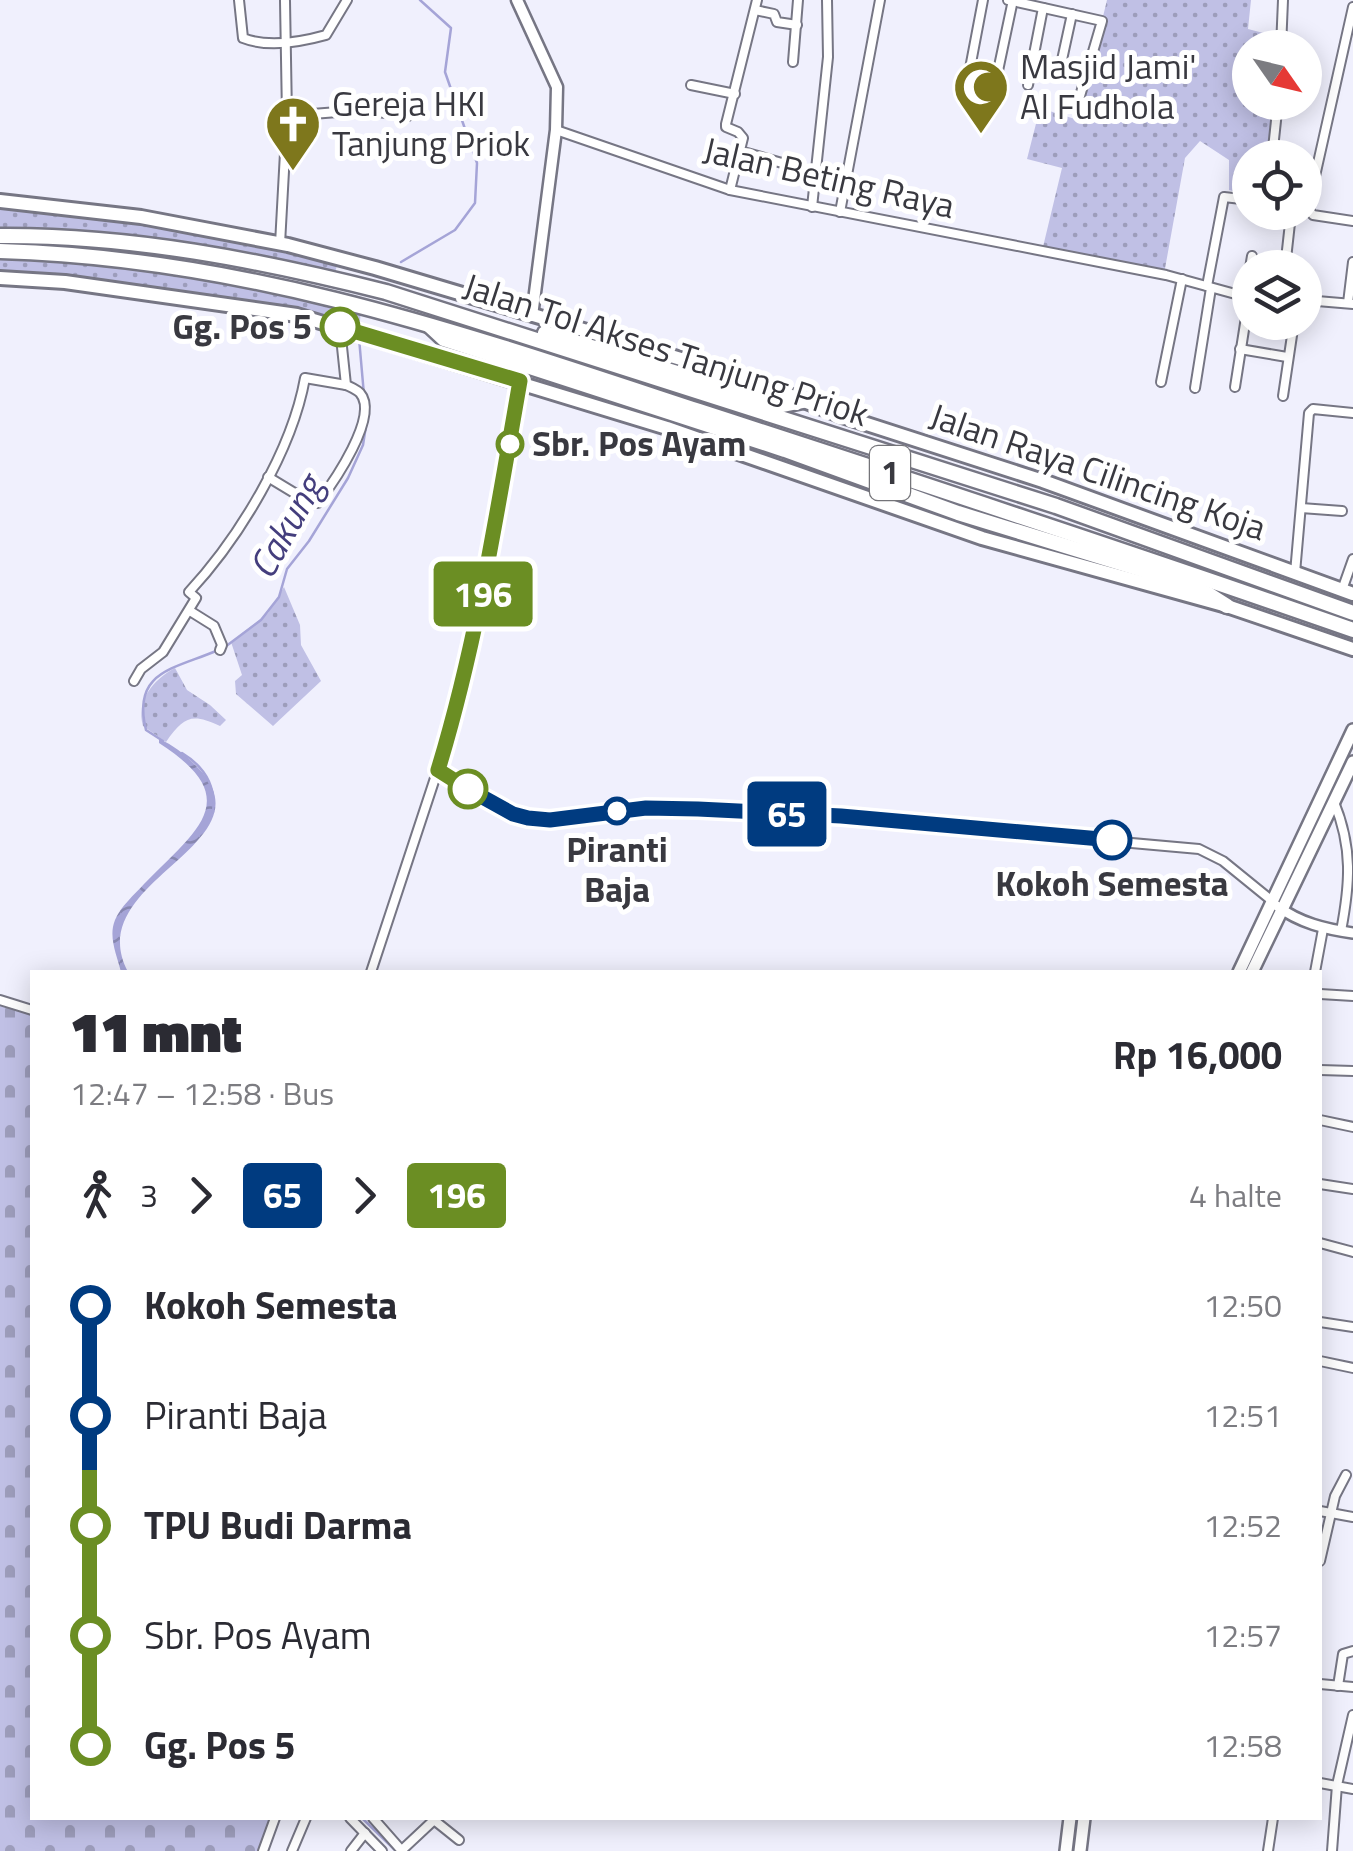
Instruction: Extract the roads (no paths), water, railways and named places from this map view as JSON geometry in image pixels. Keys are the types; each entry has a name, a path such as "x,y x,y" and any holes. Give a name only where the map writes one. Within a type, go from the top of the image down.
{"highway":[{"name":"Jalan Raya Cilincing Koja","path":"0,201 141,217 280,244 375,268 748,379 1348,592"},
{"name":"Jalan Tol Akses Tanjung Priok","path":"0,236 135,242 212,254 386,292 1056,506 1353,613"},
{"name":"Jalan Tol Akses Tanjung Priok","path":"0,251 110,257 198,268 426,322 1054,526 1353,630"},
{"path":"0,278 65,282 257,307 368,334 778,466 982,538 1227,606 1350,647"},
{"path":"426,322 444,339 785,450 940,508 1153,574 1208,594 1227,606"},
{"path":"530,337 548,333 783,405 803,401"}],"main road":[{"path":"517,0 557,88 556,130 532,316"},
{"path":"1239,970 1353,730"},
{"path":"1253,970 1353,762"},
{"path":"1066,1851 1070,1820"},
{"path":"1080,1851 1084,1820"}],"street":[{"path":"239,0 243,38 284,44 294,39 323,37 333,27 346,0"},
{"path":"793,62 798,0"},
{"path":"812,207 828,58 826,0"},
{"path":"840,212 880,0"},
{"path":"966,84 983,0"},
{"path":"1281,30 1283,0"},
{"path":"280,244 286,1"},
{"path":"996,85 1011,1 1102,21 1080,96"},
{"path":"730,190 742,135 726,127 756,5 774,14 777,22 797,24"},
{"path":"1322,140 1353,6"},
{"path":"1028,85 1043,8"},
{"path":"1060,69 1072,14"},
{"path":"691,85 735,94"},
{"path":"286,116 364,110 408,116"},
{"name":"Jalan Beting Raya","path":"556,130 730,190 1182,279 1232,293"},
{"path":"740,150 782,163"},
{"path":"1195,388 1224,198 1232,199"},
{"path":"1322,216 1353,220"},
{"path":"1322,301 1350,303 1353,262"},
{"path":"1161,382 1182,279"},
{"path":"342,327 346,385"},
{"path":"1234,387 1241,340"},
{"path":"1283,396 1290,340"},
{"path":"1240,349 1287,357"},
{"path":"134,681 142,668 164,652 196,598 189,592 212,564 268,477 288,436 305,378 346,385 360,392 364,415 350,452 318,503 268,477"},
{"path":"372,970 462,688 480,609 520,381"},
{"path":"1296,573 1310,410 1353,413"},
{"path":"1301,508 1342,510"},
{"path":"1348,592 1353,560"},
{"path":"190,611 214,626 222,644 220,650"},
{"path":"438,770 472,792 528,818 550,820 646,808 698,809 841,816 1200,849 1223,861 1282,910 1324,929 1353,934"},
{"path":"1334,802 1343,822 1352,879 1341,931"},
{"path":"1316,970 1324,929"},
{"path":"1322,994 1353,996"},
{"path":"0,1000 30,1009"},
{"path":"1322,1070 1353,1071"},
{"path":"1322,1120 1353,1126"},
{"path":"1322,1184 1353,1189"},
{"path":"1322,1244 1353,1252"},
{"path":"1322,1322 1353,1326"},
{"path":"1322,1361 1353,1368"},
{"path":"1322,1553 1334,1496 1346,1475"},
{"path":"1322,1511 1353,1517"},
{"path":"1338,1686 1344,1654 1353,1652"},
{"path":"1322,1684 1353,1687"},
{"path":"1332,1851 1337,1786 1353,1715"},
{"path":"1322,1783 1353,1790"},
{"path":"263,1851 275,1820"},
{"path":"292,1851 305,1820"},
{"path":"352,1820 382,1851"},
{"path":"374,1820 399,1849 434,1820 459,1840"},
{"path":"1268,1851 1273,1820"},
{"path":"350,1851 365,1833"}],"water":[{"path":"159,739 177,749 202,772 215,798 211,822 128,913 120,941 127,970 121,970 113,939 117,915 195,830 207,798 201,781 186,763"}],"waterway":[{"name":"Cakung","path":"401,262 455,230 475,203 477,163 445,72 451,28 420,0"},
{"name":"Cakung","path":"359,338 364,395"},
{"name":"Cakung","path":"225,647 261,620 279,597 287,569 348,478 363,445 368,413"},
{"name":"Cakung","path":"163,741 146,730 143,710 151,683 173,668 218,650"},
{"name":"Cakung","path":"182,753 207,778 213,794 213,812"},
{"name":"Cakung","path":"364,1820 396,1851"}],"place":[{"name":"Masjid Jami' Al Fudhola","path":"981,136"},
{"name":"Gereja HKI Tanjung Priok","path":"293,173"},
{"name":"Gg. Pos 5","path":"340,327"},
{"name":"Sbr. Pos Ayam","path":"510,444"},
{"name":"Piranti Baja","path":"617,811"},
{"name":"Kokoh Semesta","path":"1112,840"}]}
